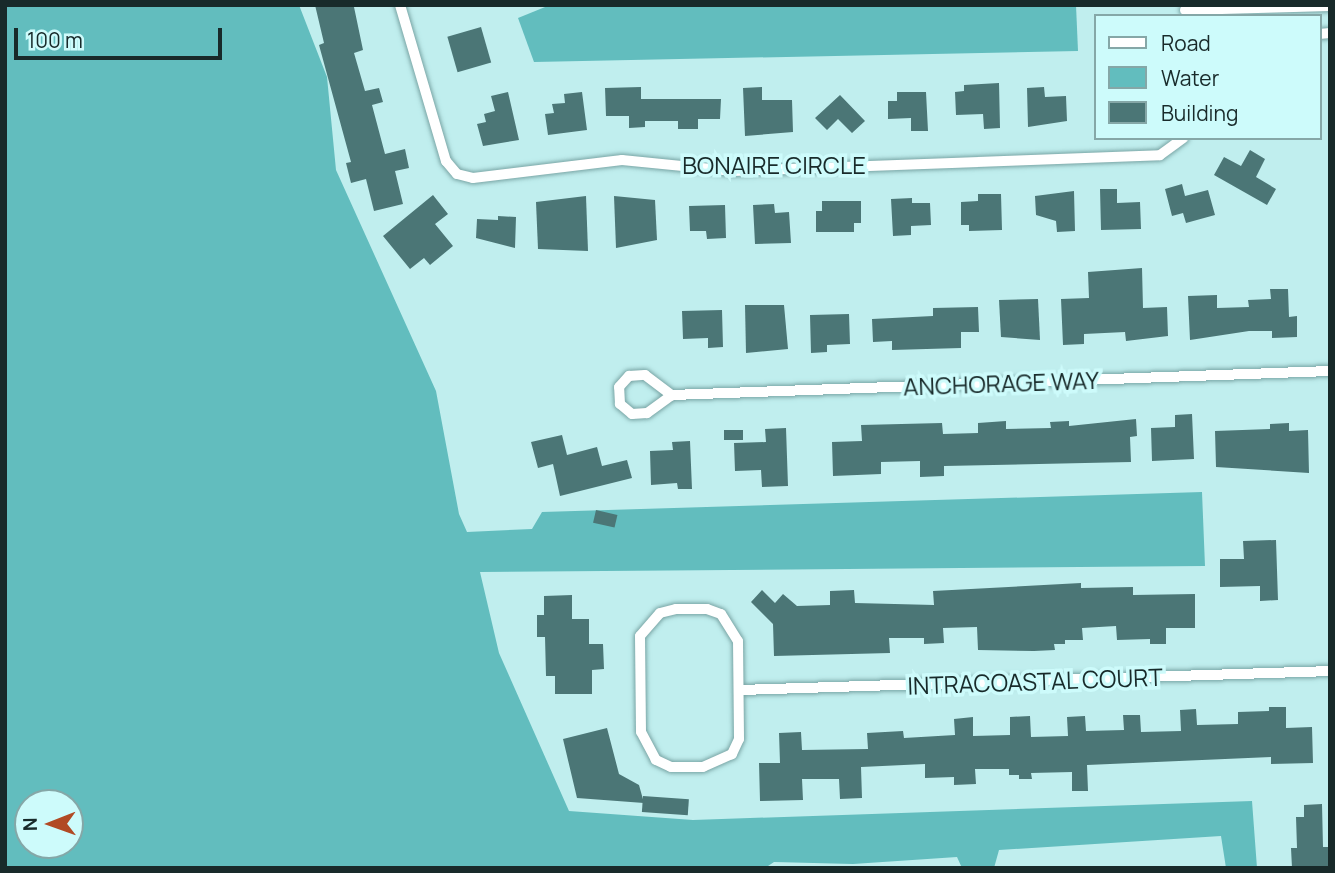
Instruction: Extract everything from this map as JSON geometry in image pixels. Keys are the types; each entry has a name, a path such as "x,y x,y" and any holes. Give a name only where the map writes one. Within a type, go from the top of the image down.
{"street":[{"name":"BONAIRE CIRCLE","path":"400,5 446,161 457,174 473,178 622,160 733,171 1160,155 1180,140"},
{"path":"1185,10 1330,6"},
{"name":"ANCHORAGE WAY","path":"672,395 645,374 629,376 619,387 620,404 632,414 647,413 672,395 1330,370"},
{"path":"676,608 707,609 721,614 732,625 738,641 740,690 739,739 732,754 703,767 671,767 656,760 641,732 639,651 648,622 676,608"},
{"name":"INTRACOASTAL COURT","path":"740,690 1330,671"}],"water":[{"path":"5,5 299,5 327,77 336,170 436,391 459,514 467,532 532,529 542,512 1202,492 1205,566 480,572 499,653 569,811 693,820 1252,801 1257,868 1226,868 1221,836 999,850 994,868 962,868 957,857 853,864 774,862 765,868 5,868"},
{"path":"550,5 1076,5 1078,51 534,62 518,18"}],"building":[{"path":"315,5 354,7 363,50 354,53 365,91 379,88 383,102 372,105 385,154 405,149 409,168 395,171 403,204 374,211 366,179 351,183 346,163 351,162 319,45 324,43"},
{"path":"481,27 491,63 458,72 447,37"},
{"path":"999,83 1000,128 984,129 983,114 956,115 955,92 964,91 964,85"},
{"path":"641,87 641,99 721,99 720,119 698,119 698,129 678,129 678,121 645,121 645,127 629,128 629,116 606,116 605,88"},
{"path":"762,87 762,100 792,100 793,132 745,136 743,88"},
{"path":"1044,87 1045,97 1066,96 1067,121 1028,127 1027,88"},
{"path":"508,92 519,140 483,146 477,124 486,122 484,114 495,111 491,96"},
{"path":"582,92 587,130 548,135 545,114 554,113 552,104 565,103 564,94"},
{"path":"897,92 926,92 928,131 911,131 911,118 888,119 888,101 897,101"},
{"path":"840,95 865,121 852,133 838,119 827,130 815,118"},
{"path":"1250,150 1265,159 1256,177 1276,189 1267,205 1214,175 1224,157 1241,166"},
{"path":"1182,184 1185,196 1208,190 1215,215 1186,223 1183,213 1172,216 1165,189"},
{"path":"1100,189 1117,189 1117,203 1140,202 1141,229 1101,230"},
{"path":"1074,191 1075,231 1057,232 1056,221 1036,215 1035,196"},
{"path":"978,194 1001,194 1002,230 969,231 969,225 961,225 961,202 978,201"},
{"path":"433,195 448,214 435,224 453,246 430,265 424,258 410,269 383,236"},
{"path":"586,196 588,251 538,249 536,202"},
{"path":"614,196 655,200 657,240 616,248"},
{"path":"912,198 912,203 930,203 931,225 911,226 911,235 893,236 891,199"},
{"path":"822,201 861,201 861,223 854,223 854,232 816,232 816,211 822,211"},
{"path":"774,204 775,213 789,212 791,243 755,244 753,205"},
{"path":"725,205 726,238 707,239 706,231 690,231 689,206"},
{"path":"498,216 516,217 515,248 476,238 477,219 498,220"},
{"path":"1142,268 1143,308 1167,307 1168,336 1126,341 1125,332 1084,334 1084,344 1063,345 1061,299 1089,298 1088,272"},
{"path":"1270,289 1288,289 1289,317 1297,316 1297,337 1272,338 1272,331 1249,331 1190,340 1188,296 1217,295 1217,308 1249,307 1248,300 1271,299"},
{"path":"1038,299 1040,340 1001,337 999,300"},
{"path":"745,305 784,305 788,349 746,353"},
{"path":"978,307 979,332 961,332 961,348 892,350 892,341 873,342 872,319 933,316 933,308"},
{"path":"722,310 723,347 708,348 708,338 683,339 682,311"},
{"path":"849,314 850,344 827,345 827,352 811,353 810,315"},
{"path":"1192,414 1194,459 1152,461 1151,428 1175,427 1175,415"},
{"path":"1136,419 1137,436 1130,437 1131,462 944,466 944,476 920,477 920,461 881,462 881,474 833,476 832,442 862,441 861,425 942,423 943,434 978,433 978,423 1006,421 1006,429 1051,428 1050,422 1069,421 1069,426"},
{"path":"1289,423 1289,431 1308,430 1309,473 1216,467 1215,431 1270,429 1270,424"},
{"path":"786,428 788,486 762,487 761,470 735,471 734,443 766,442 765,429"},
{"path":"724,430 743,430 743,440 724,440"},
{"path":"562,435 567,455 597,447 602,466 627,460 632,478 560,496 553,464 538,468 531,442"},
{"path":"690,441 692,489 678,489 677,483 651,485 650,451 673,450 672,442"},
{"path":"596,510 617,515 615,528 593,523"},
{"path":"1276,540 1278,600 1260,601 1260,586 1220,587 1220,559 1244,559 1243,541"},
{"path":"1081,583 1081,588 1133,587 1133,595 1195,594 1195,628 1166,628 1166,644 1150,644 1150,639 1117,640 1116,626 1082,628 1083,640 1065,640 1065,644 1054,644 1055,650 1034,651 978,650 977,627 943,628 944,643 924,644 924,638 889,638 890,653 774,656 773,624 751,602 762,590 775,603 783,594 797,606 830,605 830,591 854,590 855,603 934,605 933,591"},
{"path":"572,595 572,619 589,619 589,644 603,644 604,669 592,670 592,694 555,694 555,676 546,676 545,637 537,637 537,615 544,615 544,596"},
{"path":"1269,707 1286,707 1286,728 1312,727 1313,763 1271,764 1271,757 1087,765 1088,791 1072,791 1072,772 1031,773 1032,779 1019,779 1019,775 1009,775 1009,769 975,769 976,784 954,785 954,777 925,778 925,764 861,767 862,798 840,799 839,779 802,779 803,800 760,801 759,763 780,763 779,733 801,732 802,750 868,749 867,733 903,731 904,738 955,735 954,719 973,717 973,736 1010,735 1010,717 1030,716 1031,737 1068,736 1067,717 1085,716 1086,731 1124,730 1123,715 1140,715 1141,732 1181,731 1180,710 1196,709 1197,725 1238,724 1238,712 1269,711"},
{"path":"607,728 619,774 639,785 644,803 577,798 563,739"},
{"path":"643,796 689,799 688,815 642,812"},
{"path":"1322,804 1323,847 1330,847 1330,868 1292,868 1291,848 1297,848 1296,817 1304,817 1304,805"}]}
